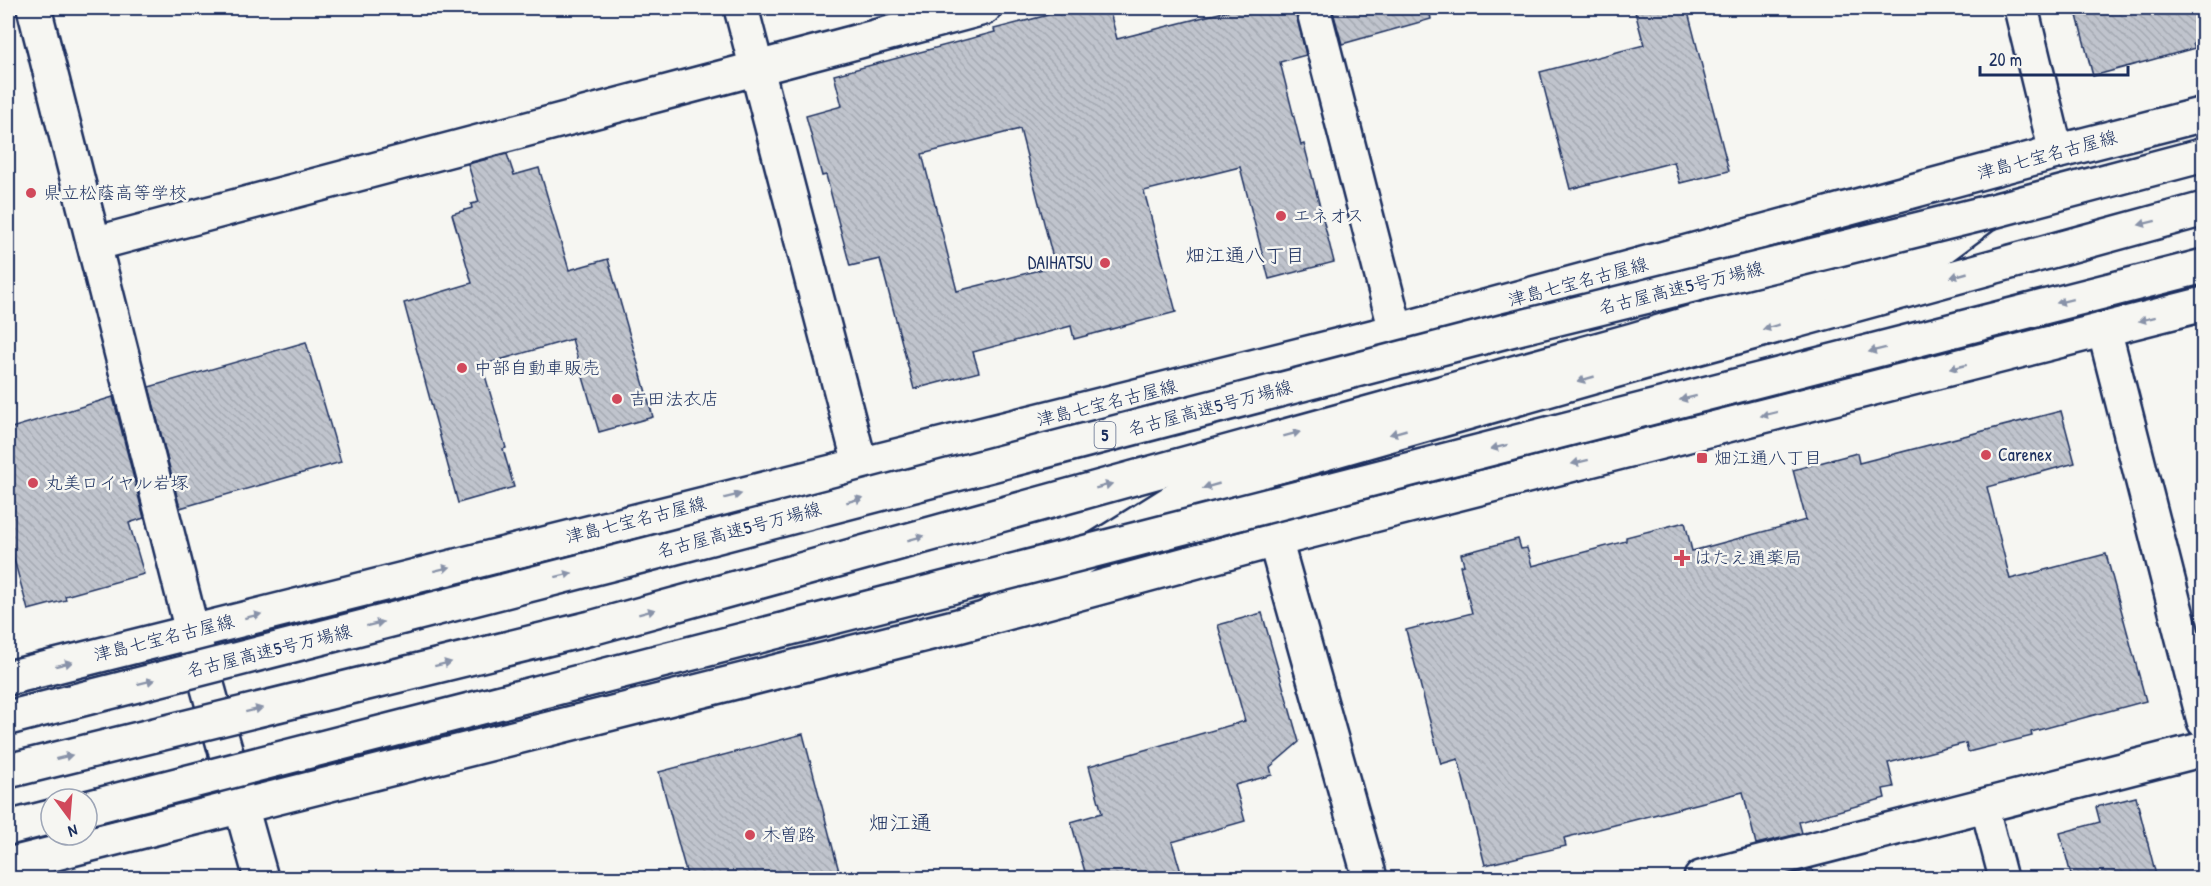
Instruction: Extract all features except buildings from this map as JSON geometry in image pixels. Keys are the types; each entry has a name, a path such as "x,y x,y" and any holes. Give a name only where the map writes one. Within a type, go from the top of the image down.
{"main road":[{"path":"34,8 192,631 261,879"},
{"path":"741,8 860,464"},
{"path":"94,244 984,8"},
{"path":"1313,8 1396,331"},
{"path":"2021,8 2056,152"},
{"name":"津島七宝名古屋線","path":"8,678 1396,331 2204,114"},
{"name":"名古屋高速5号万場線","path":"8,718 1506,331 1989,212 2204,155"},
{"path":"985,619 1188,492 1642,363 2204,208"},
{"path":"8,771 591,628 1633,340 1939,249 1989,212"},
{"path":"99,805 2204,266"},
{"path":"8,865 985,619 1275,540 2204,304"},
{"path":"2104,330 2204,721"},
{"path":"1275,540 1370,879"},
{"path":"1701,879 2204,749"},
{"path":"8,828 39,820"}],"lane":[{"path":"1983,805 2003,879"}],"place":[{"name":"県立松蔭高等学校","path":"31,193"},
{"name":"エネオス","path":"1281,216"},
{"name":"DAIHATSU","path":"1105,263"},
{"name":"中部自動車販売","path":"462,368"},
{"name":"吉田法衣店","path":"617,399"},
{"name":"Carenex","path":"1986,455"},
{"name":"畑江通八丁目","path":"1702,458"},
{"name":"丸美ロイヤル岩塚","path":"33,483"},
{"name":"はたえ通薬局","path":"1682,558"},
{"name":"木曽路","path":"750,835"}],"district":[{"name":"畑江通八丁目","path":"1245,255"},
{"name":"畑江通","path":"900,823"}]}
